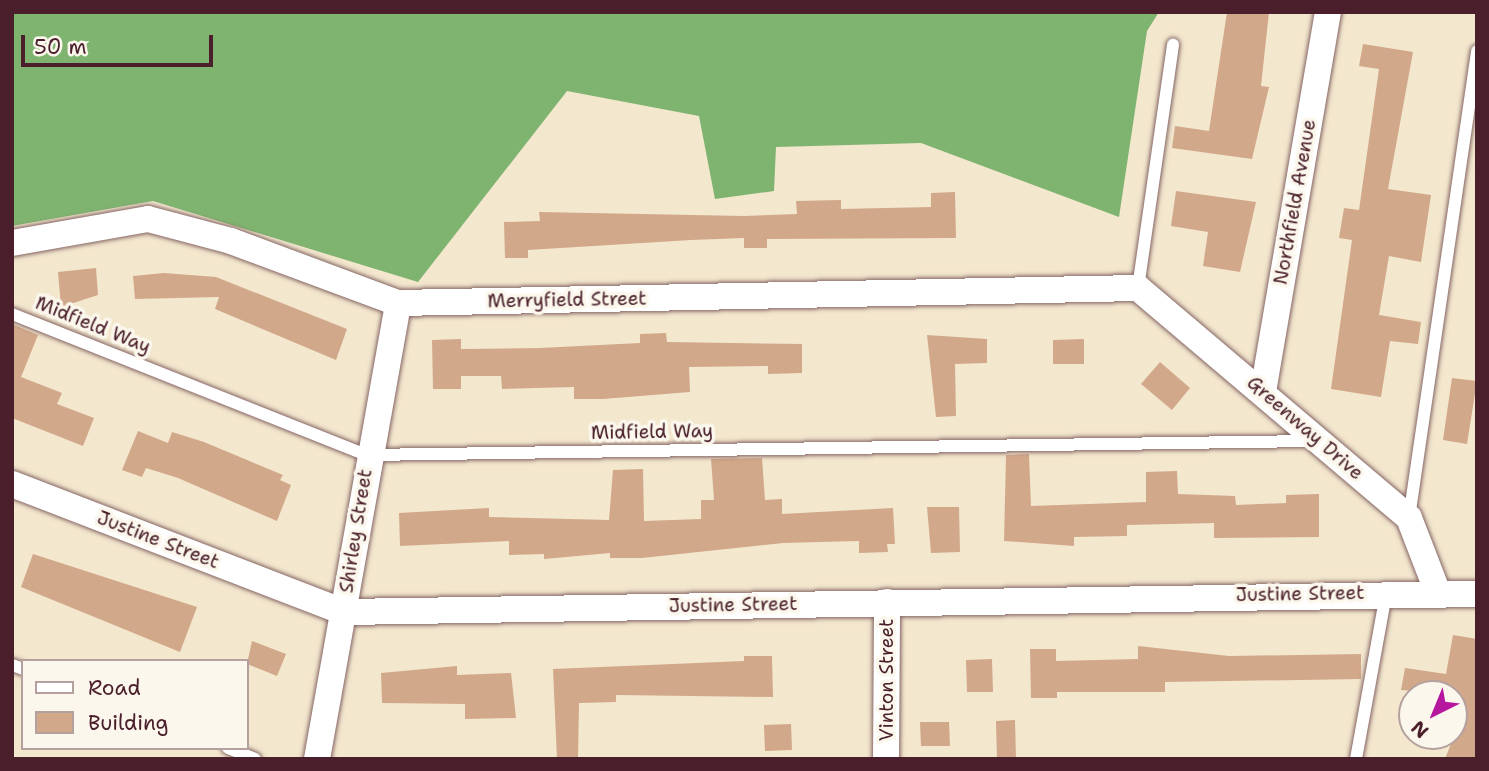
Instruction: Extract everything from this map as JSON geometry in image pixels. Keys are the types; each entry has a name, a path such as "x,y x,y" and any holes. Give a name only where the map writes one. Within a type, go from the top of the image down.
{"street":[{"name":"Northfield Avenue","path":"1263,392 1328,12"},
{"name":"Merryfield Street","path":"12,243 148,219 231,241 398,303 1138,288"},
{"name":"Greenway Drive","path":"1138,288 1409,518 1438,593"},
{"name":"Shirley Street","path":"317,759 344,612 367,455 398,303"},
{"name":"Justine Street","path":"12,484 344,612 1387,592 1477,594"},
{"name":"Vinton Street","path":"886,759 887,602"}],"lane":[{"path":"1138,288 1173,45"},
{"path":"1409,518 1477,51"},
{"name":"Midfield Way","path":"12,314 367,455 1320,441"},
{"path":"1356,759 1387,592"},
{"path":"233,750 255,759"}],"green space":[{"path":"12,12 1159,12 1147,31 1119,217 921,143 776,147 774,191 715,199 699,116 567,91 418,282 153,201 12,226"}],"building":[{"path":"1227,12 1269,12 1261,86 1269,87 1252,159 1172,148 1175,126 1209,131"},
{"path":"1363,44 1413,52 1388,189 1431,195 1421,262 1389,256 1379,315 1421,322 1418,344 1390,341 1381,397 1331,389 1352,240 1339,238 1344,208 1359,210 1379,69 1359,66"},
{"path":"1176,191 1256,202 1240,272 1203,266 1208,232 1171,226"},
{"path":"955,192 956,238 767,239 767,248 744,248 744,238 691,240 528,250 528,258 505,258 504,222 540,221 539,212 744,216 797,214 796,201 841,200 841,209 931,207 931,193"},
{"path":"96,268 98,295 61,307 58,272"},
{"path":"164,273 216,277 347,329 336,360 215,309 219,297 135,299 133,276"},
{"path":"12,324 38,335 21,377 62,393 57,404 94,418 83,446 12,418"},
{"path":"666,333 667,342 802,344 802,373 768,374 768,366 689,367 690,392 603,399 574,399 574,387 502,389 501,376 461,376 461,389 433,389 432,340 461,339 461,349 540,348 640,343 640,334"},
{"path":"927,335 987,339 987,363 955,364 956,416 936,417"},
{"path":"1084,339 1084,364 1053,364 1053,340"},
{"path":"1160,362 1190,388 1172,410 1141,384"},
{"path":"1452,378 1477,381 1467,444 1443,440"},
{"path":"138,431 168,443 172,432 204,442 283,475 280,480 291,485 277,521 178,478 146,468 142,477 122,470"},
{"path":"1029,454 1031,506 1146,502 1146,472 1177,471 1178,494 1235,496 1236,505 1286,503 1286,495 1319,494 1319,537 1214,538 1214,523 1127,525 1127,536 1074,537 1074,546 1004,541 1006,455"},
{"path":"762,458 765,500 782,499 782,514 893,508 895,544 887,544 888,552 859,553 859,541 783,543 642,558 610,558 610,553 544,559 544,554 509,555 509,541 400,546 399,513 489,508 489,517 609,520 613,470 643,469 644,521 701,519 701,500 714,500 711,459"},
{"path":"927,507 959,507 960,552 931,553"},
{"path":"33,554 197,607 180,652 21,587"},
{"path":"1453,635 1477,639 1477,759 1445,759 1449,750 1468,750 1468,680 1403,680 1405,668 1446,674"},
{"path":"252,641 286,654 277,676 248,664"},
{"path":"1138,646 1229,656 1361,654 1361,679 1165,682 1165,692 1057,692 1057,698 1031,698 1030,649 1056,649 1056,661 1138,659"},
{"path":"744,656 772,656 773,697 616,695 616,702 579,703 578,759 557,759 553,669 744,661"},
{"path":"992,659 993,692 967,692 966,660"},
{"path":"457,666 457,675 511,673 516,718 465,719 465,704 382,703 381,673"},
{"path":"1015,720 1016,759 997,759 996,721"},
{"path":"920,722 949,722 950,746 921,746"},
{"path":"791,724 792,750 765,751 764,725"}]}
